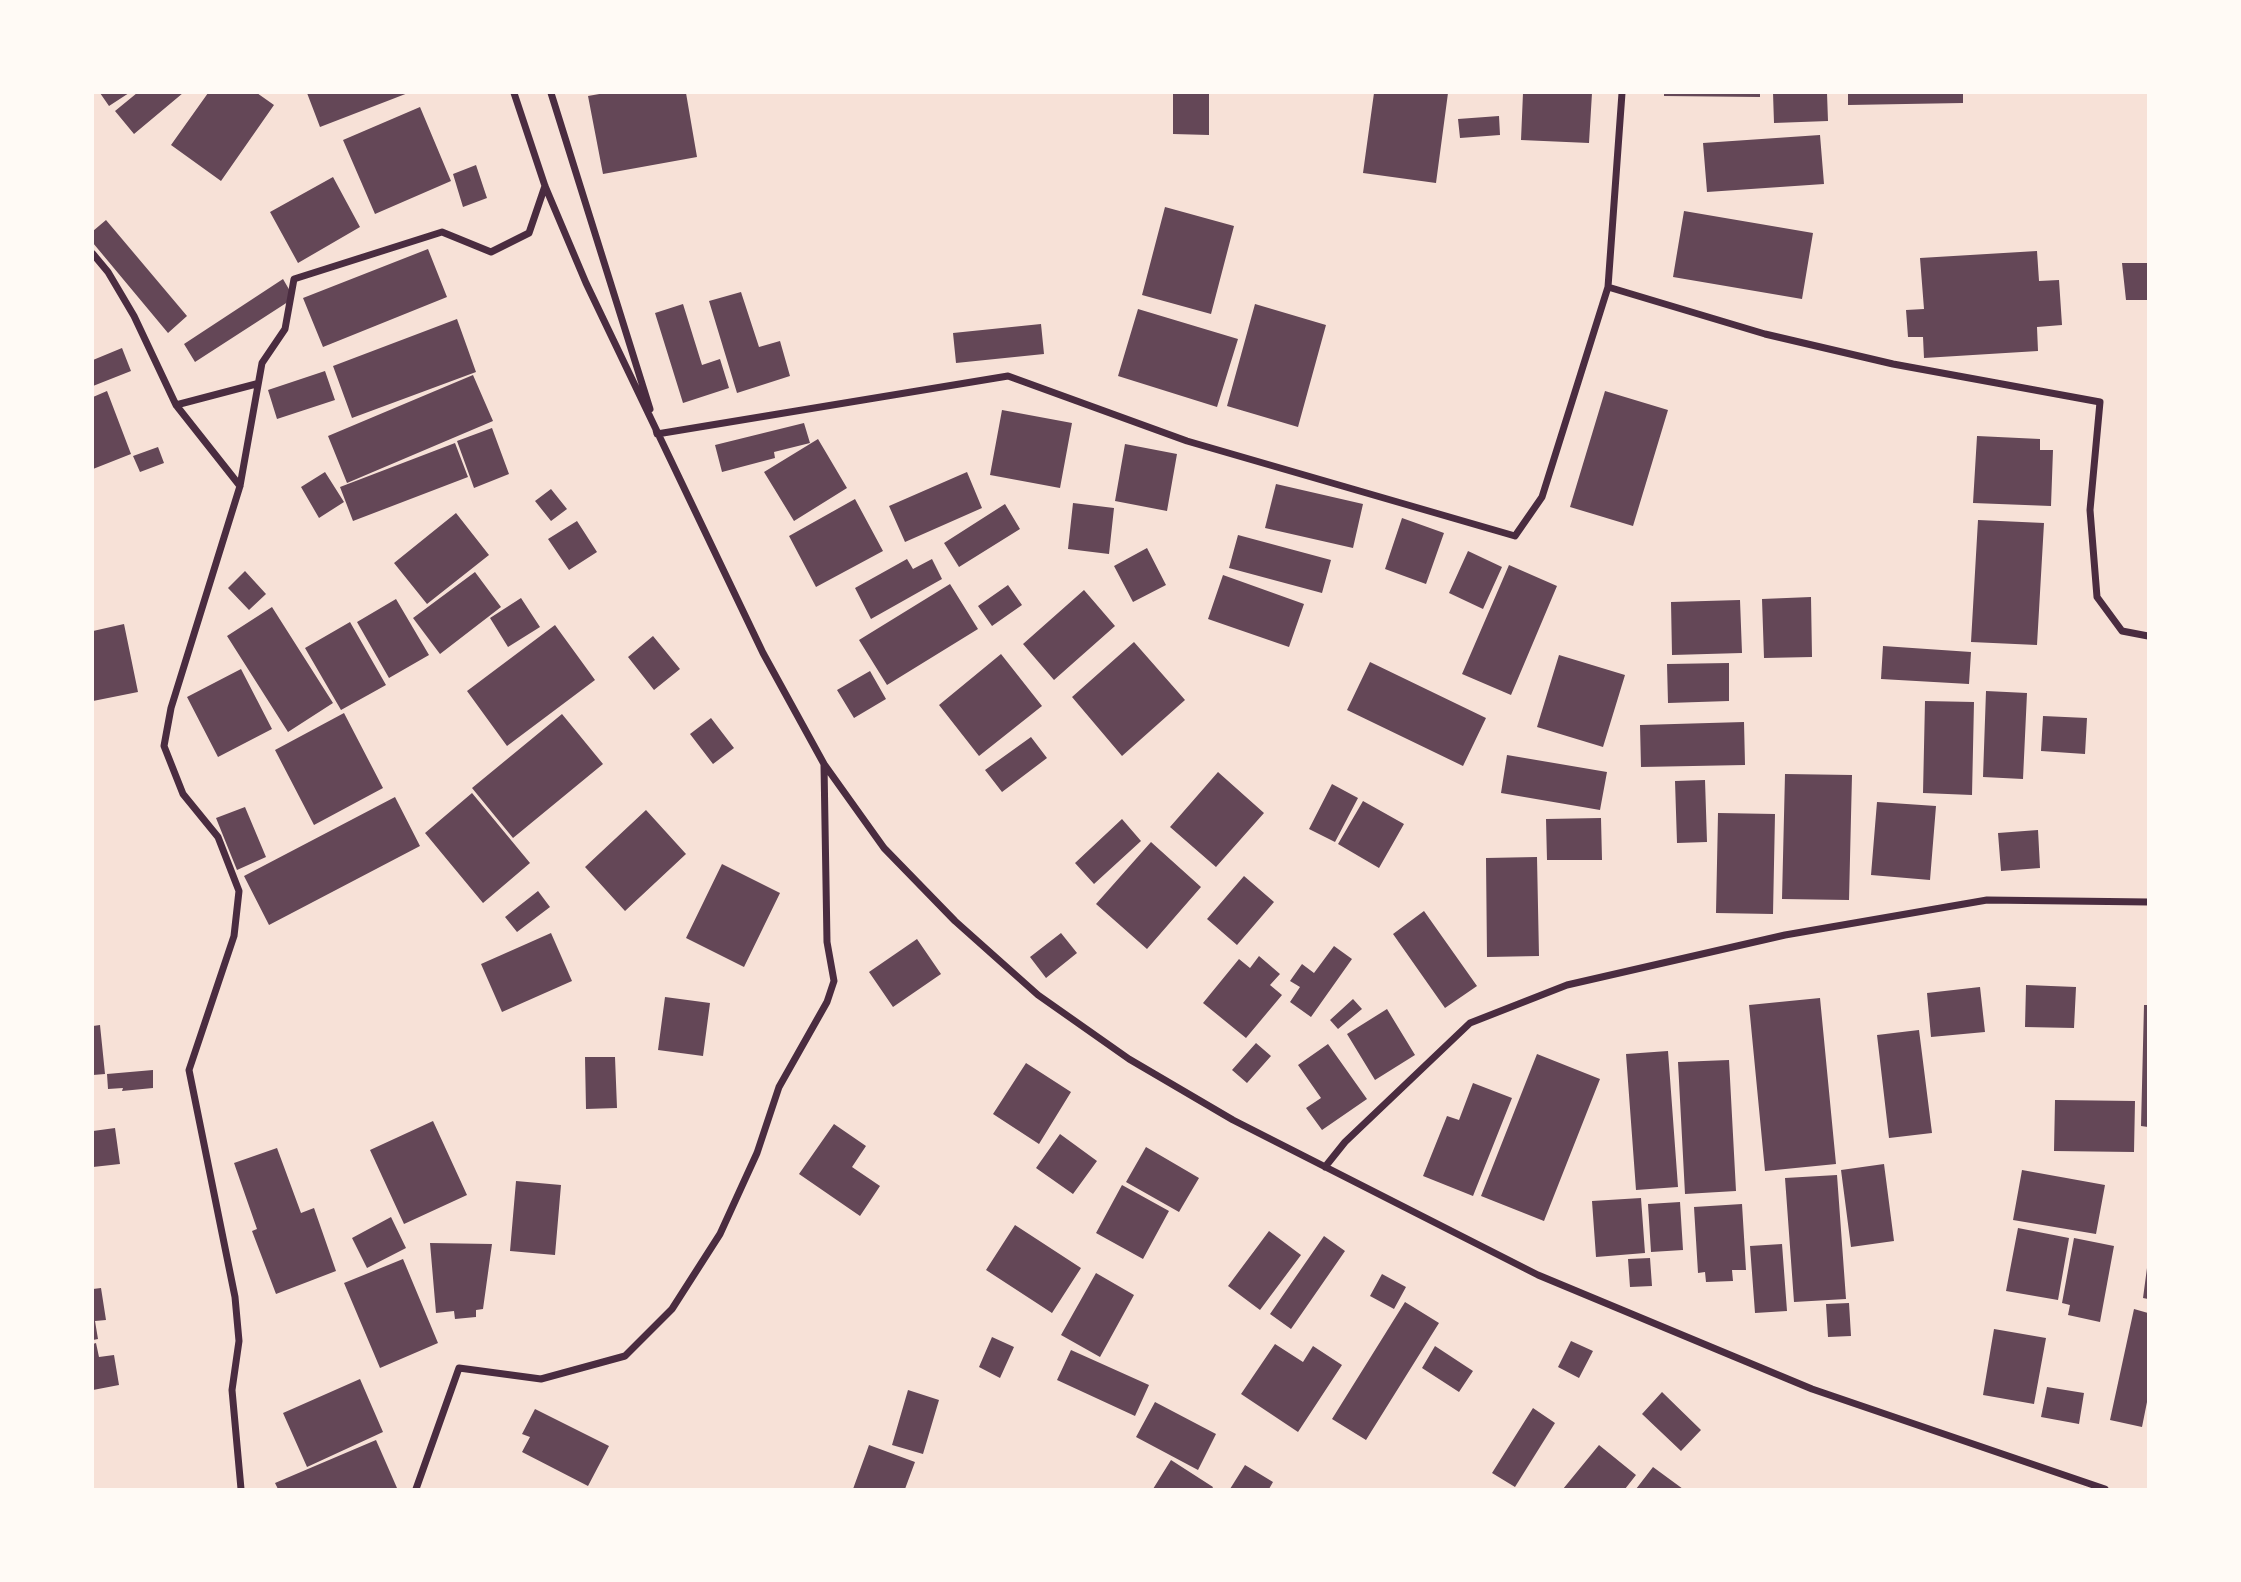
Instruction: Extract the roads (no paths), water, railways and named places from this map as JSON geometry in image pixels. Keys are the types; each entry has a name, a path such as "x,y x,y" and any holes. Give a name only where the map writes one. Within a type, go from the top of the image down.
{"street":[{"path":"514,93 545,186 586,283 764,653 824,764 884,848 955,921 1038,995 1129,1059 1233,1120 1538,1275 1750,1363 1906,1423 2105,1489"},
{"path":"551,93 657,434"},
{"path":"657,434 1008,376 1187,441 1515,536 1542,497 1608,287 1622,93"},
{"path":"241,1489 232,1390 239,1341 235,1297 189,1070 234,936 239,891 218,837 183,794 164,746 171,708 240,486 261,363 285,329 294,279 442,232 491,251 528,233 545,186"},
{"path":"93,254 108,272 134,316 176,405 240,486"},
{"path":"1608,287 1765,334 1893,364 2100,402 2090,510 2097,597 2122,631 2148,636"},
{"path":"176,405 256,384"},
{"path":"416,1489 459,1368 541,1379 625,1356 672,1309 720,1234 757,1153 779,1087 827,1002 834,981 827,942 824,764"},
{"path":"1325,1167 1345,1142 1469,1023 1567,985 1785,935 1987,900 2148,902"}]}
